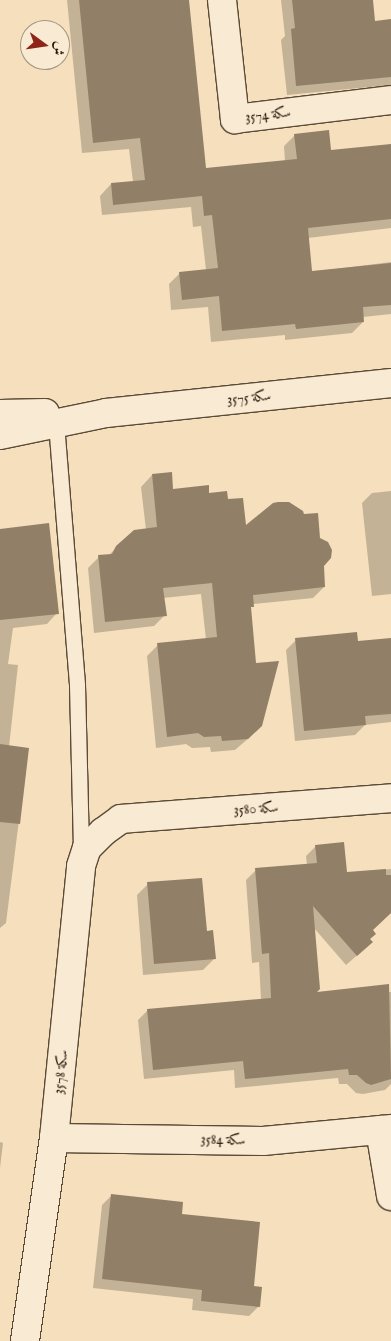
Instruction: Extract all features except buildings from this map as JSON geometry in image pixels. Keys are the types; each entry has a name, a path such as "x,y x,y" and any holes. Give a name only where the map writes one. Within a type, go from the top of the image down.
{"street":[{"name":"سكة 3574","path":"222,0 235,119 391,100"},
{"name":"سكة 3575","path":"0,435 106,413 391,383"},
{"name":"سكة 3575","path":"0,414 106,413"},
{"name":"سكة 3580","path":"121,819 391,798"},
{"name":"سكة 3578","path":"25,1341 54,1138 81,866 87,848 121,819"},
{"name":"سكة 3584","path":"54,1138 263,1141 386,1130"},
{"path":"386,1130 391,1196"}],"lane":[{"path":"56,423 77,685 81,866"}]}
